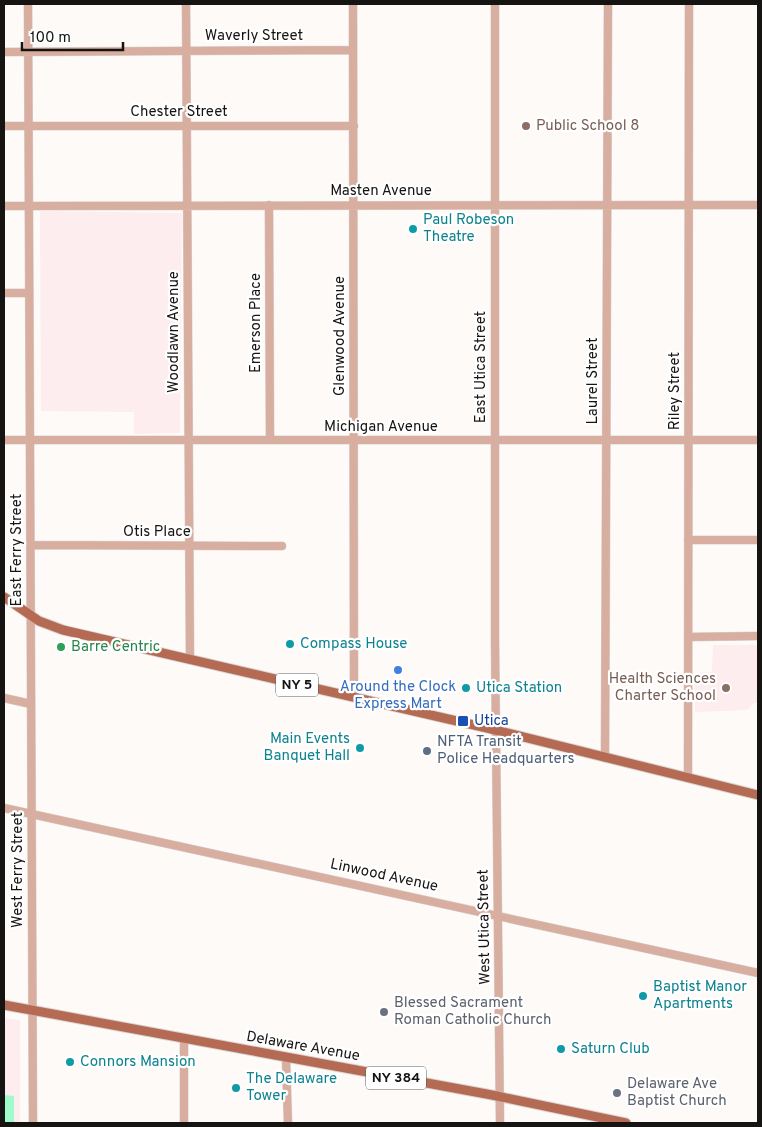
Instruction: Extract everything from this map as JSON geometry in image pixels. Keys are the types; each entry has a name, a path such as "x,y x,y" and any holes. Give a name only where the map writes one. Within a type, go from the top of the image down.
{"main road":[{"name":"NY 5","path":"4,597 31,617 47,626 62,630 496,730 758,794"},
{"name":"Delaware Avenue","path":"4,1006 500,1097 626,1123"}],"street":[{"name":"East Ferry Street","path":"28,4 31,617"},
{"name":"Woodlawn Avenue","path":"186,4 190,660"},
{"name":"Glenwood Avenue","path":"354,4 354,697"},
{"name":"East Utica Street","path":"495,4 494,441 496,730"},
{"name":"Laurel Street","path":"605,758 608,4"},
{"name":"Riley Street","path":"688,778 689,4"},
{"name":"Waverly Street","path":"4,52 354,50"},
{"name":"Chester Street","path":"4,126 354,126"},
{"name":"Emerson Place","path":"269,205 270,440"},
{"name":"Masten Avenue","path":"4,206 758,205"},
{"path":"4,294 29,293"},
{"name":"Michigan Avenue","path":"4,440 758,440"},
{"path":"688,540 758,540"},
{"name":"Otis Place","path":"31,545 282,546"},
{"name":"West Ferry Street","path":"31,617 33,1123"},
{"path":"688,637 758,636"},
{"path":"4,698 31,704"},
{"name":"West Utica Street","path":"496,730 500,1123"},
{"name":"Linwood Avenue","path":"4,808 758,973"},
{"path":"184,1039 184,1123"},
{"path":"286,1059 288,1123"}],"shaded area":[{"path":"40,211 182,213 180,433 134,434 134,412 41,411"},
{"name":"Health Sciences Charter School","path":"713,645 758,645 758,703 754,703 747,710 695,712 694,673 712,672"},
{"path":"4,1018 20,1020 20,1123 4,1123"}],"green space":[{"path":"4,1095 14,1096 14,1123 4,1123"}],"place":[{"name":"Public School 8","path":"526,126"},
{"name":"Paul Robeson Theatre","path":"413,229"},
{"name":"Compass House","path":"290,644"},
{"name":"Barre Centric","path":"61,647"},
{"name":"Around the Clock Express Mart","path":"398,670"},
{"name":"Utica Station","path":"466,688"},
{"name":"Health Sciences Charter School","path":"726,688"},
{"name":"Utica","path":"463,721"},
{"name":"Main Events Banquet Hall","path":"360,748"},
{"name":"NFTA Transit Police Headquarters","path":"427,751"},
{"name":"Baptist Manor Apartments","path":"643,996"},
{"name":"Blessed Sacrament Roman Catholic Church","path":"384,1012"},
{"name":"Saturn Club","path":"561,1049"},
{"name":"Connors Mansion","path":"70,1062"},
{"name":"The Delaware Tower","path":"236,1088"},
{"name":"Delaware Ave Baptist Church","path":"617,1093"}]}
